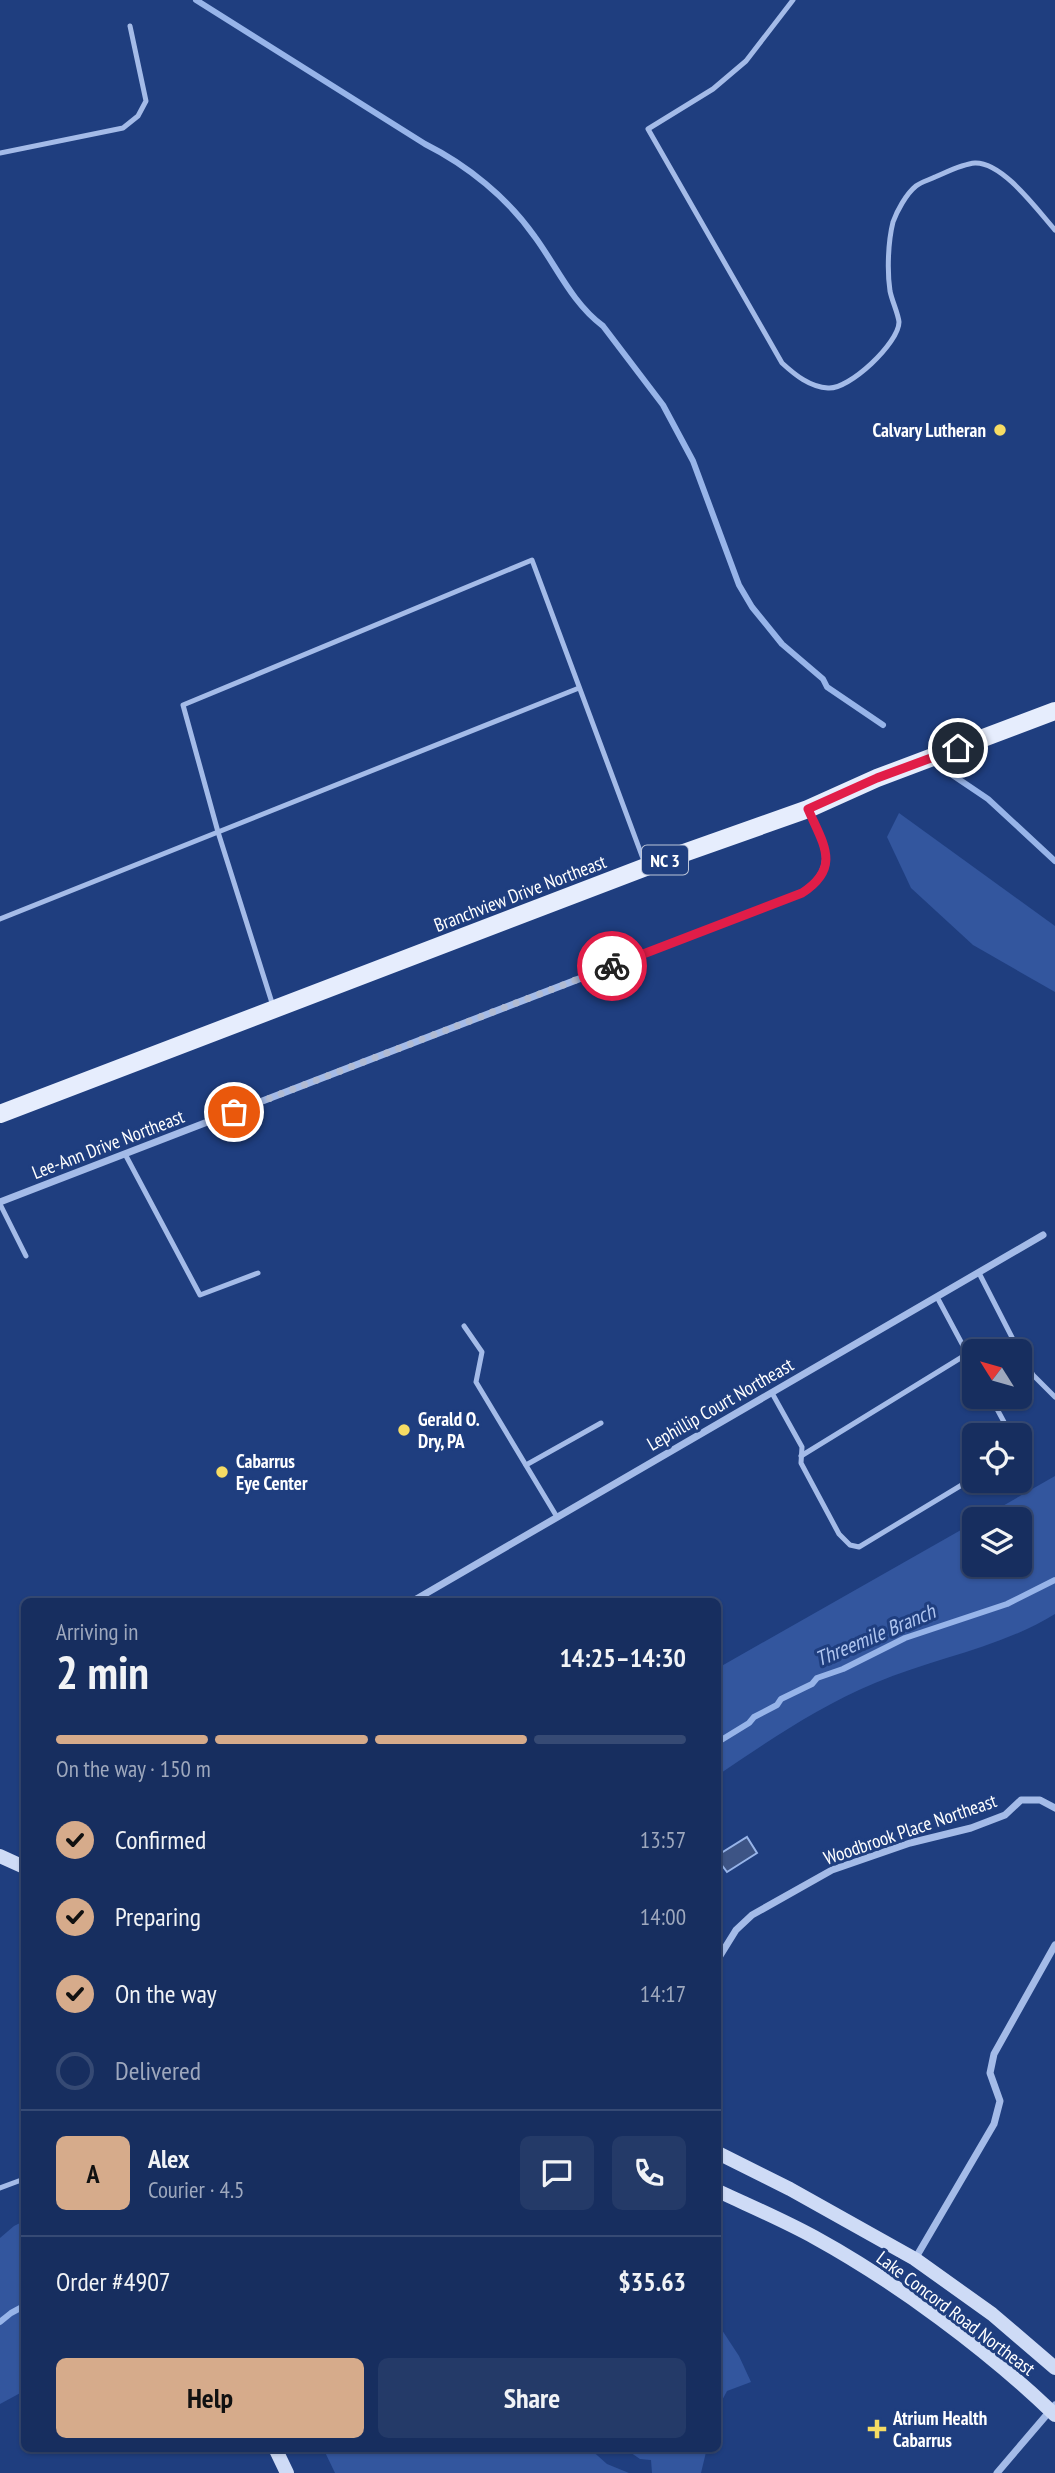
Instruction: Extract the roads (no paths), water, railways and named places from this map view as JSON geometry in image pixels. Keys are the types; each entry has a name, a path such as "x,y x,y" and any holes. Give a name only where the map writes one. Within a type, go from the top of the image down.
{"main road":[{"name":"Branchview Drive Northeast","path":"0,1114 646,867 808,809 877,778 1055,711"},
{"path":"0,1856 21,1866"},
{"name":"Lake Concord Road Northeast","path":"721,2154 790,2189 915,2259 992,2314 1055,2368"},
{"name":"Lake Concord Road Northeast","path":"721,2192 814,2237 897,2288 1053,2410"},
{"path":"277,2452 287,2473"}],"street":[{"name":"Lee-Ann Drive Northeast","path":"0,1203 802,893 825,873 826,859 808,809"},
{"name":"Lephillip Court Northeast","path":"418,1598 1044,1235"},
{"name":"Woodbrook Place Northeast","path":"721,1954 736,1930 752,1915 832,1870 910,1843 971,1828 1005,1815 1021,1800 1040,1800 1055,1808"},
{"path":"915,2259 994,2124 1000,2101 990,2073 995,2054 1055,1945"},
{"path":"997,2473 1053,2410"}],"lane":[{"path":"793,0 746,61 713,89 648,129 782,363 798,378 830,388 848,382 894,339 899,323 890,289 893,222 916,186 952,169 975,163 990,166 1020,190 1055,230"},
{"path":"0,153 123,128 138,116 146,101 130,26"},
{"path":"274,1009 218,832 183,705 532,560 646,867"},
{"path":"0,919 579,688"},
{"path":"125,1154 200,1295 258,1273"},
{"path":"0,1203 26,1256"},
{"path":"979,1273 1013,1339"},
{"path":"937,1297 962,1344"},
{"path":"464,1326 482,1352 476,1382 557,1517"},
{"path":"801,1456 962,1357"},
{"path":"1032,1373 1055,1397"},
{"path":"772,1392 802,1447 801,1463 839,1534 849,1545 859,1547 962,1485"},
{"path":"527,1465 601,1423"},
{"path":"0,2188 21,2180"}],"waterway":[{"path":"196,0 456,162 486,184 512,209 535,237 582,307 603,326 663,405 693,461 739,585 752,607 782,644 823,679 827,687 883,725"},
{"path":"948,772 988,799 1055,861"},
{"name":"Threemile Branch","path":"721,1740 777,1705 781,1699 812,1684 817,1678 843,1669 905,1638 1007,1604 1055,1580"},
{"name":"Threemile Branch","path":"0,2322 21,2308"}],"place":[{"name":"Calvary Lutheran","path":"1000,430"},
{"name":"Gerald O. Dry, PA","path":"404,1430"},
{"name":"Cabarrus Eye Center","path":"222,1472"},
{"name":"Atrium Health Cabarrus","path":"877,2429"}]}
